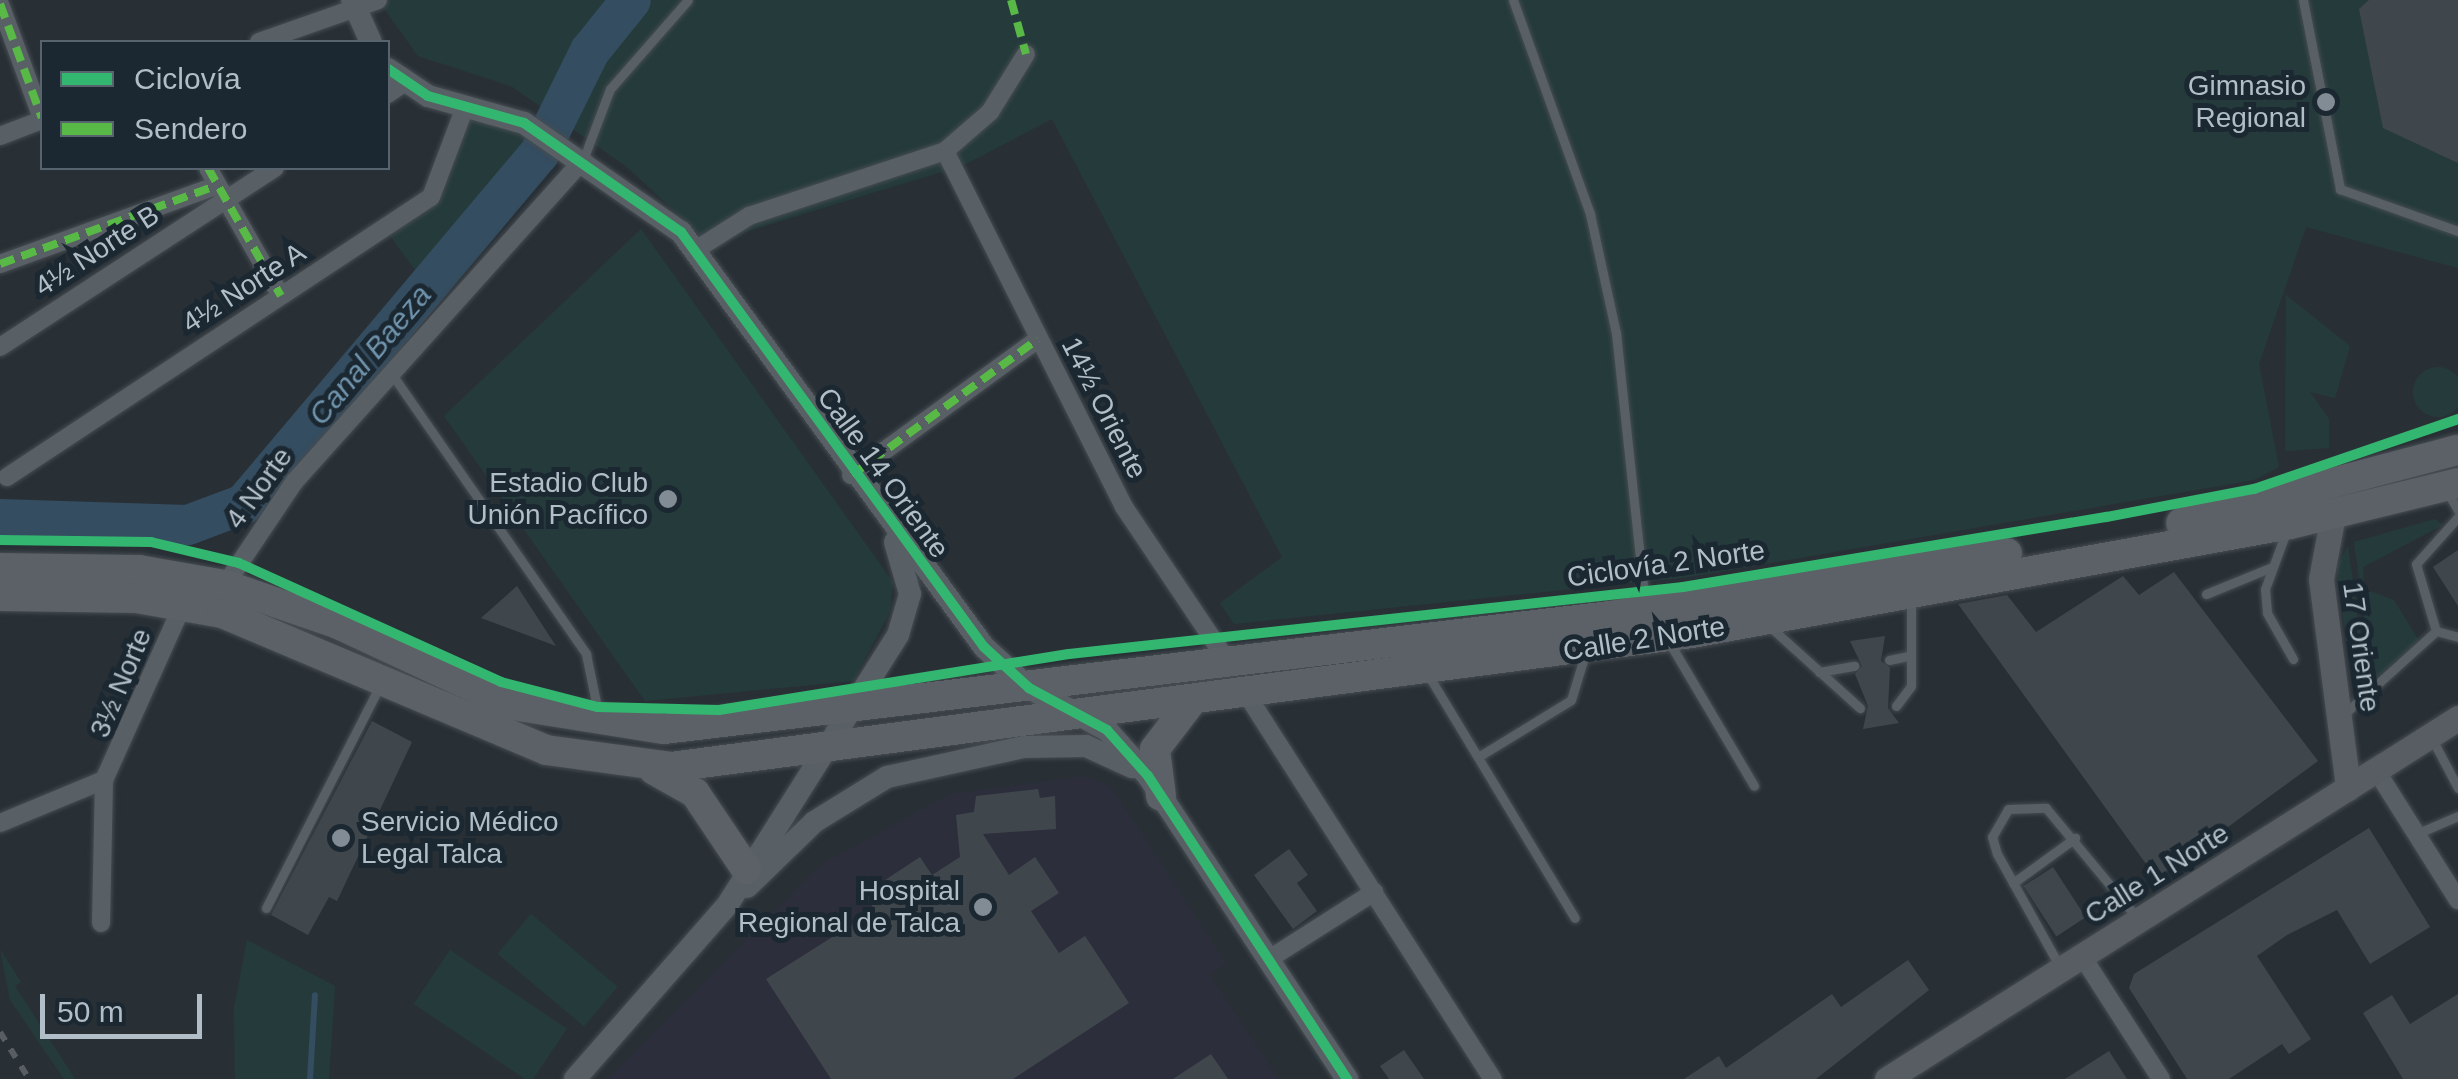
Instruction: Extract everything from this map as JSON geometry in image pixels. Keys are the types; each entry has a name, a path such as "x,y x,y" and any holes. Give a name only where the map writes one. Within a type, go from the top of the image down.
{"main road":[{"name":"Calle 2 Norte","path":"0,568 139,570 225,584 338,624 512,705 599,724 704,728 1646,610 2184,522 2458,450"},
{"name":"Calle 2 Norte","path":"642,766 822,752 1666,636 2454,493"},
{"name":"17 Oriente","path":"2333,515 2320,560 2348,788"},
{"path":"0,596 183,604 294,637 546,750 642,766 694,794 746,869"},
{"path":"1155,786 1156,748 1190,703"},
{"name":"Calle 1 Norte","path":"1887,1079 2458,718"}],"street":[{"path":"264,40 362,3 371,40"},
{"path":"0,4 40,114"},
{"path":"697,249 749,216 949,159 990,112 1026,54"},
{"name":"Calle 14 Oriente","path":"393,82 524,123 644,198 697,249 851,476 984,647 1029,688 1087,716 1155,786 1347,1079"},
{"name":"4½ Norte A","path":"7,477 431,197 465,107"},
{"path":"0,136 40,120"},
{"name":"14½ Oriente","path":"949,159 1139,532 1228,662"},
{"name":"4 Norte","path":"225,584 295,481 582,160"},
{"path":"209,170 218,195 281,296"},
{"name":"4½ Norte B","path":"0,347 218,195 271,170"},
{"path":"0,264 218,195"},
{"path":"851,476 1038,340"},
{"path":"728,904 746,869 898,634 910,594 887,525"},
{"name":"3½ Norte","path":"101,924 104,780 183,604"},
{"path":"1246,695 1493,1079"},
{"path":"575,1079 728,904 814,822 888,777 1009,749 1086,746 1155,786"},
{"path":"2376,770 2458,900"},
{"name":"3½ Norte","path":"0,824 104,780"},
{"path":"1269,959 1374,892"},
{"path":"2072,962 2161,1079"}],"lane":[{"path":"582,160 610,89 688,0"},
{"path":"1513,0 1590,214 1616,333 1646,610"},
{"path":"2302,0 2340,188 2458,232"},
{"path":"391,373 586,654 599,724"},
{"path":"2436,631 2416,564 2458,518"},
{"path":"2290,524 2272,567 2267,613 2293,659"},
{"path":"2206,594 2272,567"},
{"path":"1896,706 1911,686 1911,591"},
{"path":"1762,619 1860,708"},
{"path":"2340,717 2436,631"},
{"path":"2436,631 2458,637"},
{"path":"1666,636 1754,786"},
{"path":"1478,757 1571,700 1586,648"},
{"path":"1889,660 1908,656"},
{"path":"1819,672 1854,666"},
{"path":"1426,670 1574,918"},
{"path":"266,908 383,679"},
{"path":"2430,736 2458,788"},
{"path":"2072,962 2014,883 1992,837 2008,809 2046,808 2075,838 2139,920"},
{"path":"2416,834 2458,816"},
{"path":"2014,883 2075,838"}],"shaded area":[{"name":"Hospital Regional de Talca","path":"1084,776 1110,786 1226,963 1210,975 1278,1079 608,1079 819,866 951,794"}],"green space":[{"path":"378,0 2458,0 2458,268 2306,227 2259,364 2279,467 2254,480 1689,577 1234,624 1220,603 1282,557 1052,119 964,165 745,232 716,250 627,167 511,86 418,56"},
{"path":"468,116 534,136 418,274 388,233 434,202"},
{"name":"Estadio Club Unión Pacífico","path":"641,229 893,582 890,612 853,681 645,701 444,416"},
{"path":"2286,295 2350,346 2335,398 2310,392 2329,419 2329,448 2285,451"},
{"path":"2438,367 2456,374 2456,410 2438,417 2420,410 2413,392 2420,374"},
{"path":"2435,519 2443,525 2363,567 2364,589 2394,600 2419,641 2373,680 2354,542"},
{"path":"2348,546 2368,690 2354,692 2336,567"},
{"path":"531,914 618,987 584,1026 498,954"},
{"path":"247,940 335,986 329,1079 235,1079 234,1008"},
{"path":"0,949 21,982 15,986 75,1079 64,1079 10,1000"},
{"path":"450,950 567,1029 533,1079 525,1079 414,1004"}],"building":[{"path":"2369,0 2458,0 2458,163 2383,128 2359,9"},
{"path":"2458,550 2458,606 2433,567"},
{"path":"2174,572 2318,761 2157,879 1958,604 2007,595 2036,632 2123,576 2139,595"},
{"path":"517,586 556,646 481,618"},
{"path":"1885,636 1881,661 1890,668 1888,708 1899,723 1863,729 1868,706 1855,674 1862,666 1850,641"},
{"name":"Servicio Médico Legal Talca","path":"372,721 412,742 337,901 329,897 308,935 271,915"},
{"path":"1038,789 1040,798 1055,796 1056,829 983,834 1009,875 1035,857 1059,893 1031,911 1059,953 1085,936 1129,1003 1013,1079 831,1079 766,979 875,910 864,894 920,857 932,875 960,857 956,815 974,812 976,796"},
{"path":"2369,828 2430,927 2370,964 2337,910 2287,935 2257,956 2311,1039 2289,1054 2282,1044 2229,1079 2187,1079 2129,988 2134,974"},
{"path":"1289,849 1308,875 1297,883 1317,911 1293,929 1254,875"},
{"path":"2053,867 2086,917 2056,936 2024,886"},
{"path":"1908,960 1929,990 1816,1079 1684,1079 1719,1056 1726,1068 1832,994 1841,1007"},
{"path":"2458,994 2458,1079 2403,1079 2363,1013 2392,995 2410,1024"},
{"path":"1404,1050 1424,1079 1389,1079 1380,1066"},
{"path":"2109,1051 2127,1079 2065,1079"},
{"path":"1211,1054 1228,1079 1173,1079"}],"waterway":[{"name":"Canal Baeza","path":"0,519 188,525 244,504 539,154 590,51 631,0"},
{"path":"310,1079 315,995"}],"railway":[{"path":"0,1032 29,1079"}],"marked path":[{"path":"1011,0 1026,54"},
{"path":"0,4 40,113"},
{"path":"209,170 281,296"},
{"path":"0,264 215,186"},
{"path":"852,475 1038,339"}],"cycle path":[{"path":"390,70 428,96 524,123 681,232 984,647 1029,688 1107,730 1148,776 1347,1079"},
{"name":"Ciclovía 2 Norte","path":"0,540 151,542 239,563 501,682 598,707 719,710 1069,654 1683,587 2107,517 2254,489 2458,419"}],"place":[{"name":"Gimnasio Regional","path":"2326,102"},
{"name":"Estadio Club Unión Pacífico","path":"668,499"},
{"name":"Servicio Médico Legal Talca","path":"341,838"},
{"name":"Hospital Regional de Talca","path":"983,907"}]}
